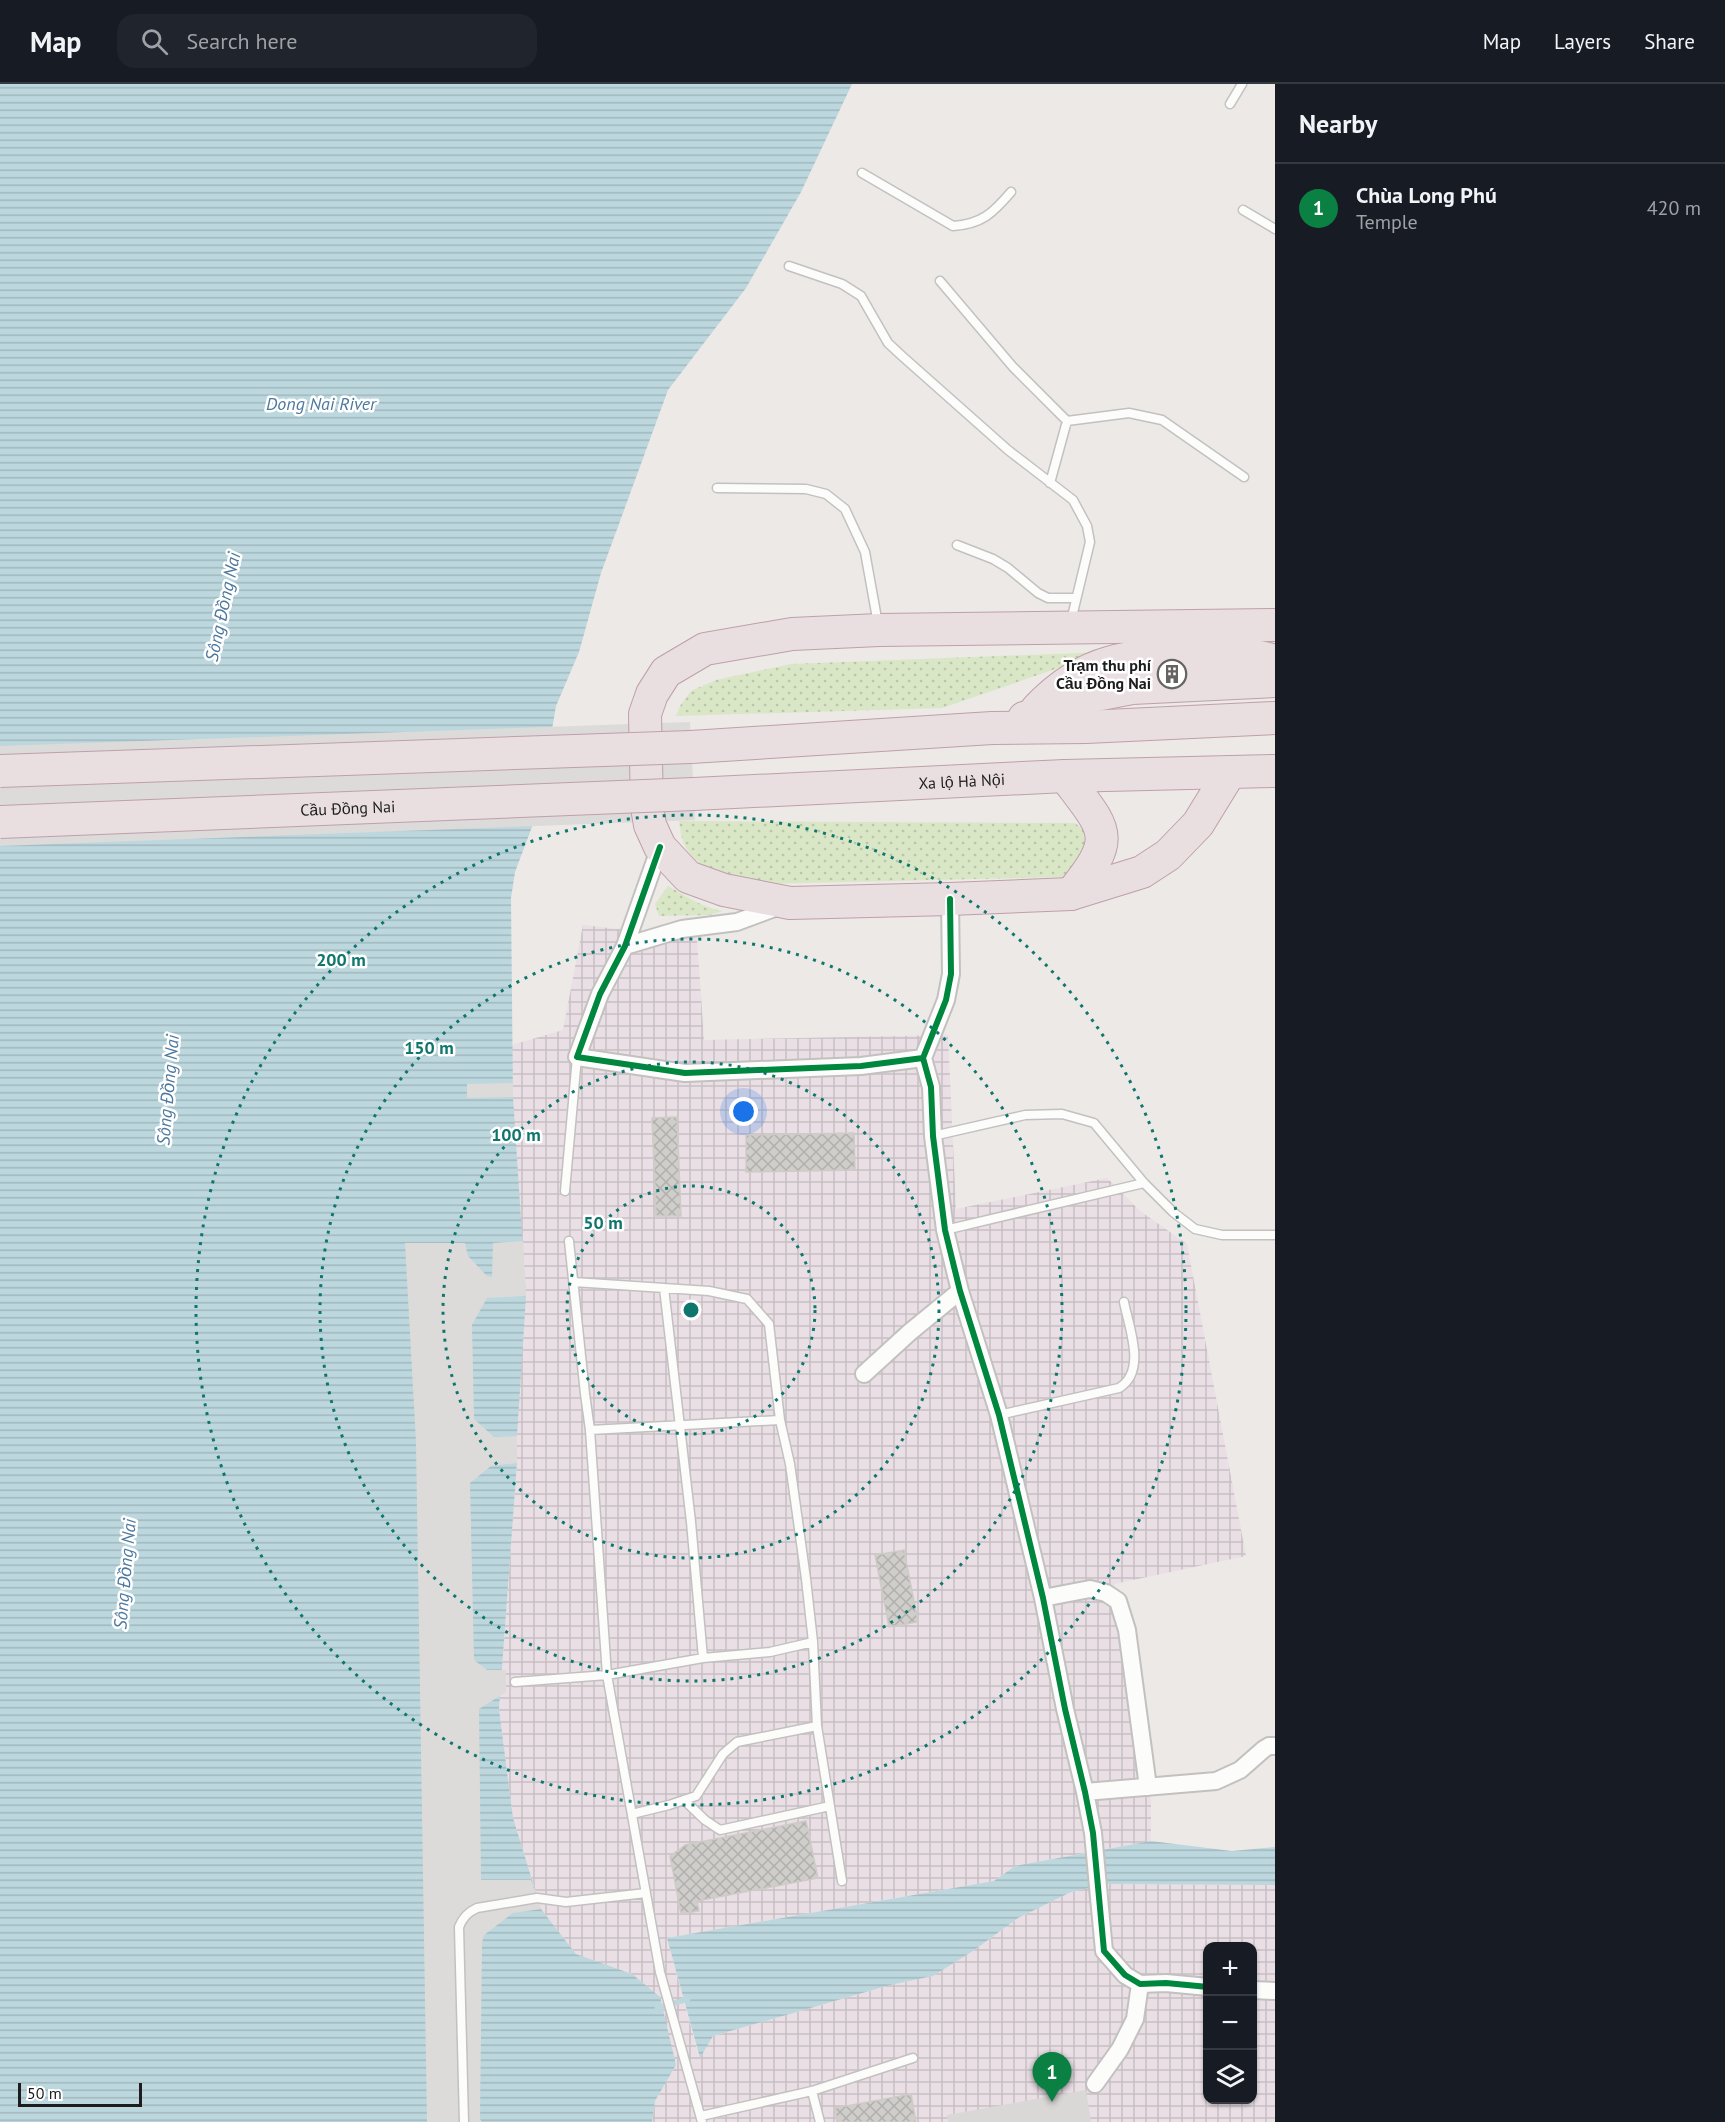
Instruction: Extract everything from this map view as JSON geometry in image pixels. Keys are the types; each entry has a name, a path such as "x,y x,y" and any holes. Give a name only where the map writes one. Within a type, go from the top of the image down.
{"highway":[{"path":"1275,625 1073,613 879,630 792,634 705,649 666,672 652,694 645,714 647,807 650,825 660,847 688,877 724,890 790,903 1071,894 1142,872 1168,855 1250,772 1275,791"},
{"path":"1031,716 1053,692 1068,681 1085,671 1130,657 1234,654 1275,661"},
{"path":"992,728 1096,695 1132,688 1275,681"},
{"path":"0,771 691,747 992,728 1086,727 1275,718"},
{"name":"Xa lộ Hà Nội","path":"694,794 1065,777 1250,772"},
{"path":"1065,777 1096,818 1103,836 1100,853 1091,869 1071,894"},
{"name":"Cầu Đồng Nai","path":"0,822 694,794"}],"street":[{"path":"660,847 625,945 600,994 577,1057 685,1073 861,1066 923,1058"},
{"path":"950,899 951,974 946,1000 923,1058 931,1087 933,1136 945,1230 960,1291 999,1415 1043,1598 1065,1709 1085,1791 1094,1844 1104,1951 1125,1975 1140,1984 1166,1983 1203,1987"},
{"path":"625,945 682,929 737,922 790,903"},
{"path":"864,1374 960,1291"},
{"path":"1043,1598 1090,1589 1106,1593 1118,1601 1127,1630 1148,1787"},
{"path":"1085,1791 1216,1781 1240,1770 1269,1746 1275,1746"},
{"path":"1095,2084 1120,2049 1135,2019 1140,1984"},
{"path":"1257,1990 1275,1990"}],"lane":[{"path":"1230,104 1242,84"},
{"path":"862,173 953,226 970,225 985,218 995,211 1011,192"},
{"path":"1244,210 1275,230"},
{"path":"789,266 843,284 861,296 888,343 999,442 1073,500 1087,526 1090,542 1073,613 1038,593 1008,568 957,545"},
{"path":"940,281 1013,367 1067,422"},
{"path":"1067,422 1130,413 1162,420 1244,477"},
{"path":"1050,483 1067,422"},
{"path":"717,488 806,489 826,494 845,509 865,552 879,630"},
{"path":"565,1191 577,1057"},
{"path":"933,1136 1025,1115 1062,1114 1094,1123 1144,1183 1173,1212 1195,1229 1222,1235 1275,1235"},
{"path":"945,1230 1144,1183"},
{"path":"569,1241 590,1430 608,1675 660,1972 701,2119 812,2091 913,2058"},
{"path":"574,1282 709,1291 747,1299 769,1324 780,1420 790,1464 813,1642 817,1726 842,1881"},
{"path":"664,1288 691,1522 703,1658"},
{"path":"999,1415 1119,1388 1127,1383 1135,1358 1124,1302"},
{"path":"590,1430 780,1420"},
{"path":"515,1682 608,1675 703,1658 770,1652 813,1642"},
{"path":"632,1814 696,1796 723,1754 738,1742 817,1726"},
{"path":"684,1800 705,1820 720,1830 830,1806"},
{"path":"464,2122 459,1927 462,1919 477,1908 537,1898 566,1902 646,1893"},
{"path":"812,2091 819,2122"}],"shaded area":[{"path":"583,925 697,938 704,1040 948,1035 956,1209 1107,1178 1140,1211 1187,1244 1246,1556 1114,1584 1151,1796 1151,1841 1015,1866 994,1881 667,1938 699,2057 713,2036 890,1985 933,1976 973,1951 1018,1918 1070,1892 1108,1884 1275,1885 1275,2122 652,2122 655,2101 676,2065 632,1974 576,1954 541,1909 513,1818 499,1709 517,1463 512,1045 563,1030"},
{"path":"1086,2090 1091,2122 948,2122 947,2115"}],"green space":[{"path":"1105,652 942,708 676,716 691,691 716,680 791,664"},
{"path":"679,821 1075,823 1088,834 1090,844 1066,877 762,884 717,873 698,862 684,844"},
{"path":"668,886 688,898 723,911 709,915 659,916 655,904"}],"water":[{"name":"Dong Nai River","path":"0,84 852,84 801,192 746,288 668,390 601,573 579,652 556,706 538,811 515,872 511,898 513,1097 526,1296 517,1463 499,1709 513,1818 541,1909 576,1954 632,1974 660,1997 676,2065 655,2101 652,2122 0,2122"},
{"path":"1151,1841 1232,1851 1275,1847 1275,1885 1108,1884 1071,1892 1018,1918 973,1951 933,1976 890,1985 713,2036 700,2058 667,1938 994,1881 1015,1866"}],"pier":[{"path":"690,722 695,820 0,846 0,746"},
{"path":"513,1083 513,1097 467,1098 467,1084"},
{"path":"523,1241 526,1296 487,1298 472,1325 474,1419 494,1437 517,1436 517,1463 491,1466 470,1483 474,1660 487,1670 506,1670 506,1692 479,1709 481,1880 531,1880 541,1909 513,1913 484,1935 482,1943 480,2119 482,2122 427,2122 416,1442 405,1243 465,1243 468,1256 487,1276 492,1277 493,1243"}],"building":[{"path":"677,1117 681,1216 656,1216 652,1118"},
{"path":"854,1133 855,1170 746,1172 746,1135"},
{"path":"904,1550 918,1622 889,1627 875,1555"},
{"path":"806,1821 818,1878 697,1901 699,1911 681,1914 670,1856 685,1845"},
{"path":"911,2094 916,2122 837,2122 835,2108"}],"waterway":[{"path":"657,2008 688,1999"}],"cycle path":[{"path":"660,847 625,946 600,994 577,1057 685,1073 861,1066 923,1058"},
{"path":"950,899 951,974 946,1000 923,1058 931,1087 933,1136 945,1230 960,1291 999,1415 1043,1598 1093,1833 1104,1951 1125,1975 1140,1984 1166,1983 1203,1987"}],"place":[{"name":"Trạm thu phí Cầu Đồng Nai","path":"1172,674"},
{"name":"Chùa Long Phú","path":"1052,2102"}],"water label":[{"name":"Sông Đồng Nai","path":"223,607"},
{"name":"Sông Đồng Nai","path":"168,1090"},
{"name":"Sông Đồng Nai","path":"125,1574"}]}
